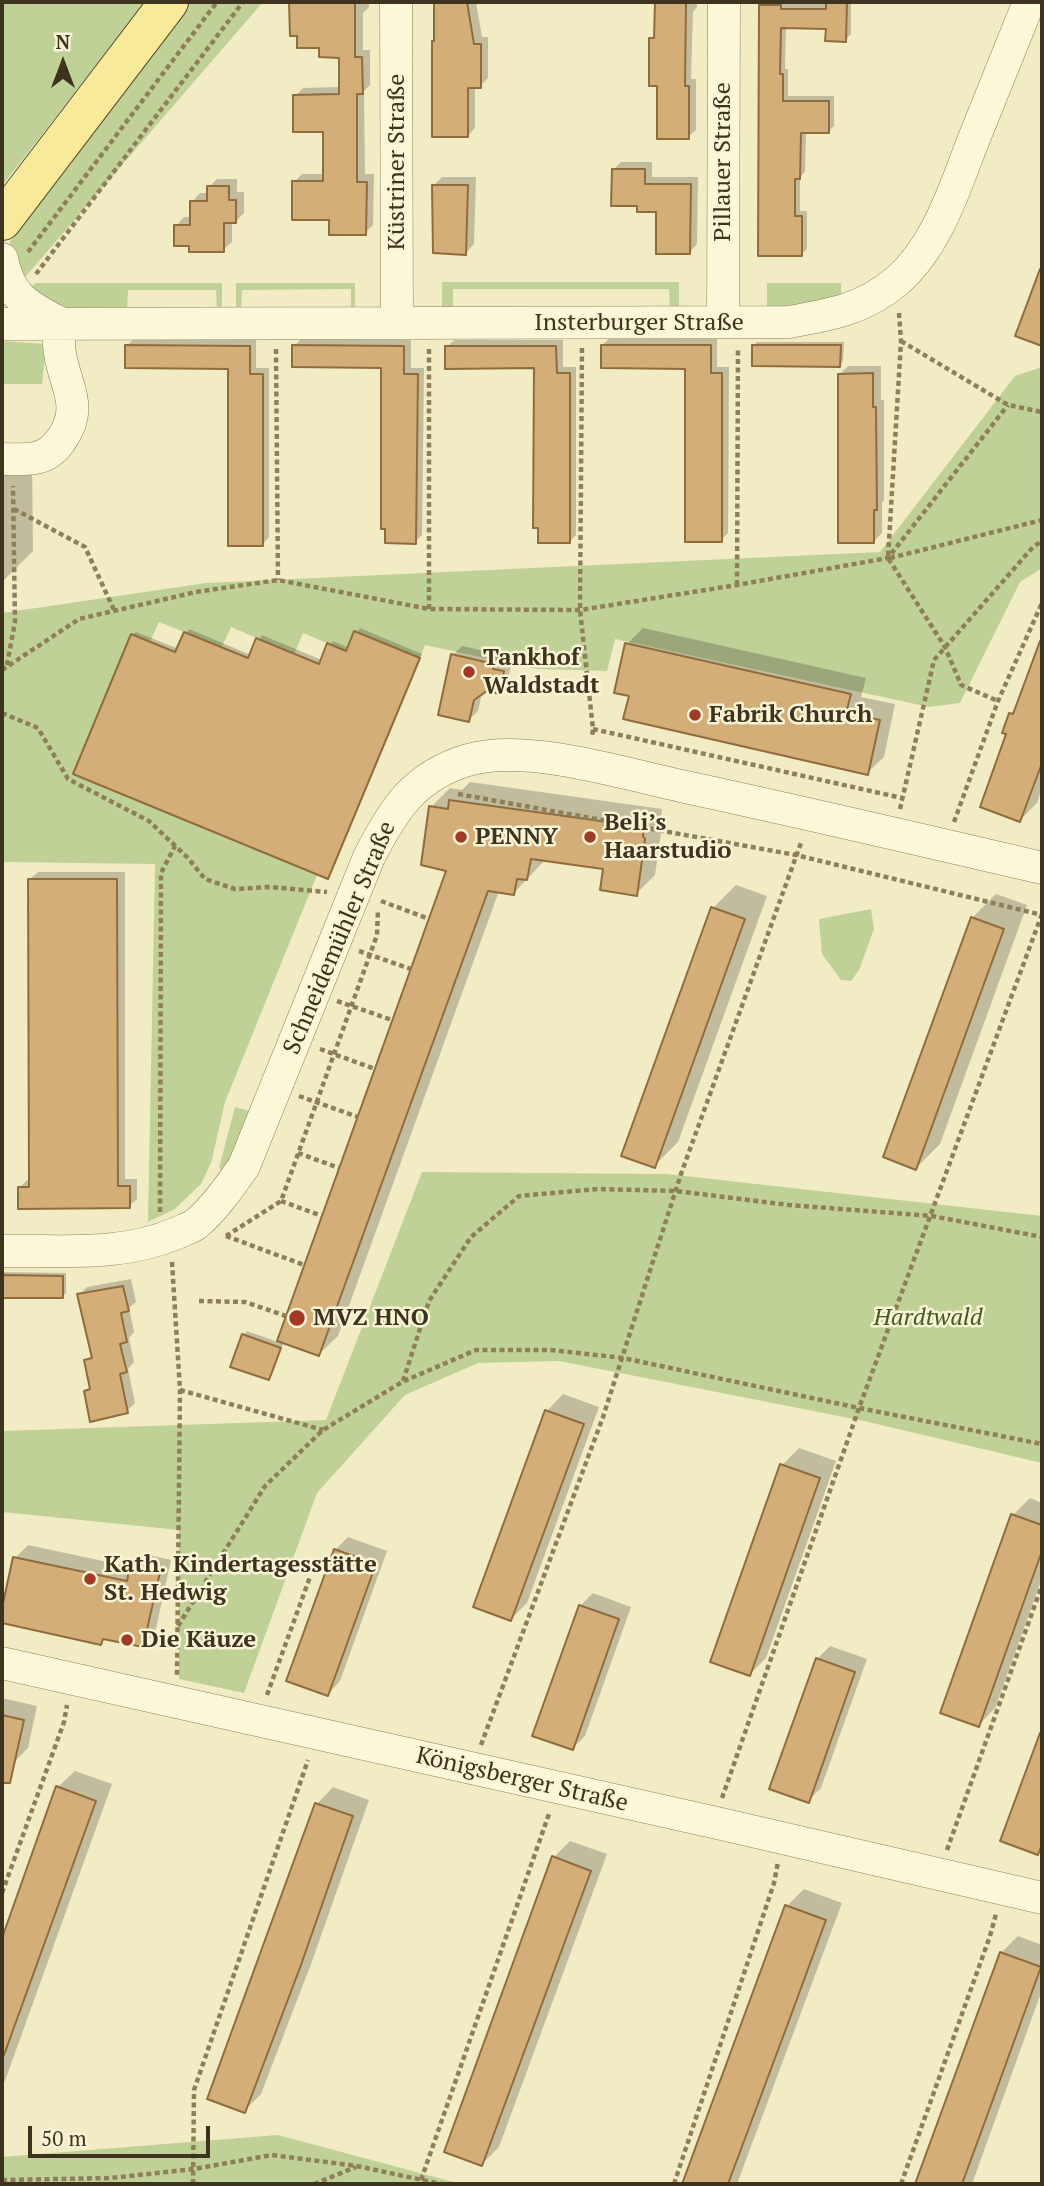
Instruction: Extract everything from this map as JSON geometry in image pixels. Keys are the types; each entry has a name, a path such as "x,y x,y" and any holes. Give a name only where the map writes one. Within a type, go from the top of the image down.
{"main road":[{"path":"2,221 169,2"}],"street":[{"name":"Küstriner Straße","path":"396,2 397,323"},
{"name":"Pillauer Straße","path":"724,2 731,322"},
{"name":"Insterburger Straße","path":"2,324 789,322 837,314 866,302 897,281 926,248 950,200 1029,2"},
{"name":"Insterburger Straße","path":"9,278 29,306 61,323"},
{"path":"2,459 46,455 57,446 69,429 73,419 73,403 59,345 61,323"},
{"name":"Schneidemühler Straße","path":"175,1234 229,1188 244,1166 351,900 388,819 412,792 446,769 467,760 512,754 586,766 1042,867"},
{"path":"2,1251 135,1248 175,1234"},
{"name":"Königsberger Straße","path":"2,1663 1042,1898"}],"path":[{"path":"9,278 217,2"},
{"path":"9,278 243,2"},
{"path":"897,281 901,341 888,558 945,648 961,685 998,701"},
{"path":"731,322 737,585"},
{"path":"276,323 278,580"},
{"path":"429,323 429,609"},
{"path":"582,323 580,610 593,729 586,766"},
{"path":"901,341 1009,405 1042,412"},
{"path":"888,558 1009,405"},
{"path":"4,668 15,622 13,509 85,547 115,612"},
{"path":"4,668 79,619 196,592 278,580 429,609 580,610 888,558 1042,520"},
{"path":"896,834 934,660 1033,547 1042,541"},
{"path":"945,846 998,701 1042,603"},
{"path":"2,713 38,728 68,779 149,821 205,879 235,889 271,887 322,891 351,900"},
{"path":"593,729 902,798"},
{"path":"450,792 796,855 1042,915 859,1409 721,1799 717,1823"},
{"path":"471,1769 624,1358 676,1191 811,814"},
{"path":"176,846 161,873 180,1390 177,1702"},
{"path":"225,1236 281,1201 377,935 379,900 429,919"},
{"path":"334,942 411,969"},
{"path":"314,992 392,1020"},
{"path":"295,1040 375,1069"},
{"path":"276,1087 358,1117"},
{"path":"298,1153 339,1168"},
{"path":"402,1382 429,1301 471,1237 519,1196 598,1189 676,1191 789,1205 932,1216 1042,1237"},
{"path":"281,1201 322,1216"},
{"path":"175,1234 225,1236 304,1265"},
{"path":"199,1301 245,1303 286,1316"},
{"path":"178,1626 265,1486 323,1430 402,1382 476,1350 551,1350 624,1358 859,1409 1042,1444"},
{"path":"180,1390 323,1430"},
{"path":"260,1721 264,1703 310,1577"},
{"path":"939,1874 1042,1585"},
{"path":"2,1893 64,1722 73,1678"},
{"path":"193,2184 194,2090 317,1734"},
{"path":"421,2180 558,1788"},
{"path":"674,2184 774,1883 783,1838"},
{"path":"901,2184 990,1936 1002,1889"},
{"path":"2,2180 111,2178 194,2169 272,2155 357,2166 441,2184"},
{"path":"314,2184 357,2166"}],"green space":[{"path":"2,2 145,2 2,186"},
{"path":"186,2 263,2 20,283 9,248 12,235"},
{"path":"442,282 679,282 679,309 670,309 669,289 453,289 453,310 442,310"},
{"path":"35,283 222,283 222,311 217,311 216,290 128,290 127,311 66,309 28,292"},
{"path":"236,283 355,283 355,310 351,310 351,289 242,290 241,311 236,311"},
{"path":"767,283 841,283 841,299 767,309"},
{"path":"2,341 46,344 42,384 2,384"},
{"path":"1042,367 1042,568 1020,582 960,703 929,707 615,639 607,671 536,669 425,645 420,658 355,631 346,651 303,633 294,654 231,627 222,647 159,622 150,642 130,635 73,774 317,875 225,1102 211,1163 201,1184 175,1209 148,1222 155,864 2,862 2,613 206,583 880,552 1015,376"},
{"path":"871,909 874,929 859,970 851,981 841,980 822,954 819,919"},
{"path":"235,1107 260,1114 226,1172 219,1168"},
{"name":"Hardtwald","path":"422,1172 667,1174 1042,1216 1042,1463 864,1421 559,1361 478,1363 405,1395 317,1493 244,1693 179,1679 179,1530 2,1512 2,1431 326,1420"},
{"path":"278,2135 461,2184 2,2184 2,2157"}],"building":[{"path":"289,2 355,2 355,57 362,57 363,94 357,94 357,182 367,182 366,235 329,235 329,220 292,220 292,181 323,181 323,132 293,132 293,95 339,94 339,58 319,57 319,48 297,48 297,36 290,36"},
{"path":"434,2 467,2 474,44 481,44 481,88 468,88 468,137 432,137"},
{"path":"655,2 686,2 685,86 689,86 689,139 657,139 657,86 649,86 649,38 654,38"},
{"path":"826,2 847,2 846,42 825,41 826,29 781,28 780,74 783,74 783,101 829,101 829,133 801,133 800,179 795,179 795,216 802,216 802,256 758,256 759,5 781,5 781,9 826,9"},
{"path":"612,169 645,169 645,184 691,184 690,254 656,254 656,212 637,212 637,206 611,206"},
{"path":"432,185 468,185 466,255 433,253"},
{"path":"207,186 229,186 229,200 236,200 236,223 224,223 224,252 189,252 189,246 174,246 174,225 190,225 190,201 207,201"},
{"path":"1040,269 1042,270 1042,346 1015,336"},
{"path":"125,345 250,346 250,374 263,374 263,546 228,546 228,369 125,368"},
{"path":"292,345 404,346 404,374 418,374 416,544 385,543 385,529 381,529 381,368 292,367"},
{"path":"601,345 711,345 711,373 722,373 722,542 685,542 685,369 601,368"},
{"path":"752,345 841,345 840,367 752,366"},
{"path":"445,346 556,346 557,373 570,373 570,543 538,543 538,528 533,528 534,368 445,369"},
{"path":"873,373 877,510 874,510 874,543 838,543 838,374"},
{"path":"354,631 420,658 328,879 73,774 131,634 175,652 184,632 248,658 256,638 319,664 327,643 346,651"},
{"path":"1040,641 1042,763 1020,822 980,807 1006,734 1002,733 1009,713 1013,714"},
{"path":"625,643 851,694 846,713 880,720 868,775 623,719 629,696 614,693"},
{"path":"451,654 494,664 493,669 504,671 499,694 487,691 474,700 469,722 438,715"},
{"path":"449,800 644,827 645,839 637,896 600,890 603,869 531,859 527,880 517,879 514,895 488,891 319,1356 277,1341 446,871 421,865 429,806 448,809"},
{"path":"28,879 117,879 118,1186 130,1186 130,1208 18,1209 18,1187 29,1187"},
{"path":"711,907 745,919 655,1168 621,1156"},
{"path":"971,917 1004,929 916,1170 883,1157"},
{"path":"2,1275 63,1276 63,1298 2,1298"},
{"path":"123,1286 129,1311 121,1313 127,1342 120,1344 127,1372 120,1374 128,1413 90,1422 84,1391 90,1389 84,1360 92,1358 77,1294"},
{"path":"242,1334 281,1348 269,1380 230,1367"},
{"path":"545,1410 584,1424 511,1621 473,1607"},
{"path":"780,1464 820,1478 750,1676 710,1662"},
{"path":"1011,1514 1042,1525 1042,1551 979,1727 940,1713"},
{"path":"334,1549 376,1564 328,1696 286,1681"},
{"path":"13,1557 127,1581 130,1566 160,1572 143,1647 103,1639 101,1645 2,1623 2,1608"},
{"path":"579,1605 619,1619 573,1750 532,1736"},
{"path":"816,1658 855,1672 809,1803 769,1789"},
{"path":"2,1715 24,1720 10,1783 2,1783"},
{"path":"1040,1733 1042,1844 1038,1855 1000,1841"},
{"path":"56,1786 96,1801 2,2055 2,1938"},
{"path":"315,1803 353,1816 245,2113 207,2099"},
{"path":"552,1856 591,1871 482,2166 444,2152"},
{"path":"785,1905 826,1920 790,2018 728,2184 682,2184"},
{"path":"1000,1952 1041,1967 987,2116 962,2184 915,2184"}],"place":[{"name":"Tankhof Waldstadt","path":"469,672"},
{"name":"Fabrik Church","path":"695,715"},
{"name":"PENNY","path":"461,837"},
{"name":"Beli’s Haarstudio","path":"590,837"},
{"name":"MVZ HNO","path":"297,1318"},
{"name":"Kath. Kindertagesstätte St. Hedwig","path":"90,1579"},
{"name":"Die Käuze","path":"127,1640"}]}
